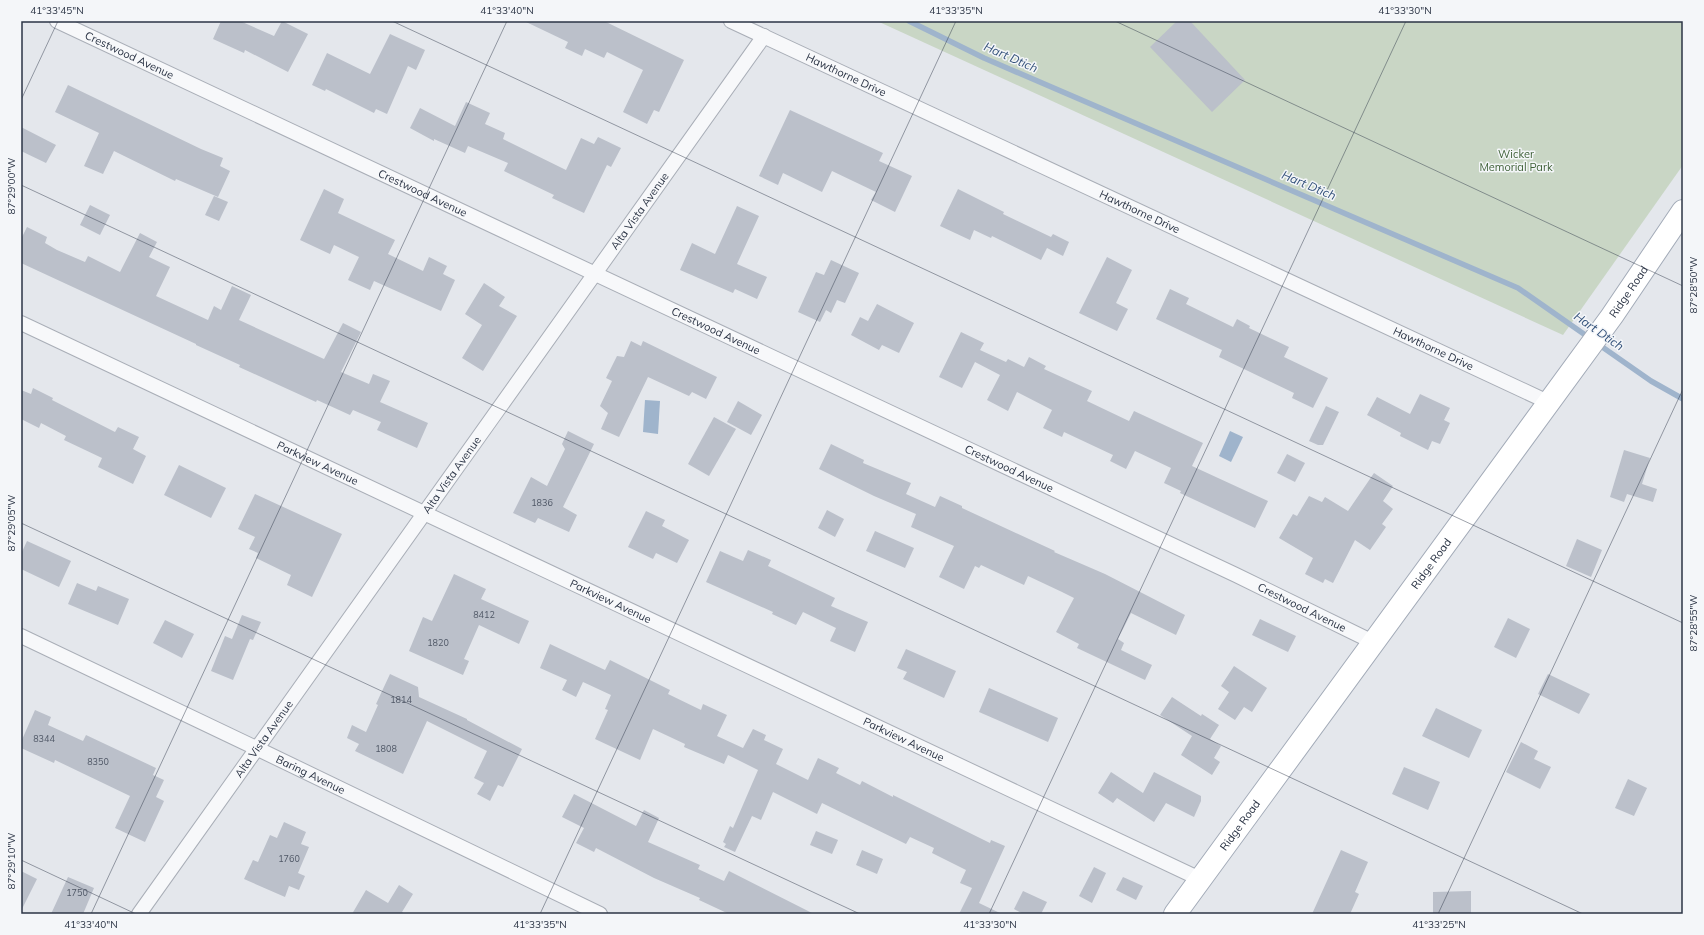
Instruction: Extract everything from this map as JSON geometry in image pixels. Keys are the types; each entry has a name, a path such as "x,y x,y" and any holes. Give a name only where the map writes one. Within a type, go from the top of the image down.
{"main road":[{"name":"Ridge Road","path":"1175,914 1572,368 1612,316 1683,212"}],"street":[{"name":"Crestwood Avenue","path":"57,21 1236,575 1373,642"},
{"name":"Hawthorne Drive","path":"731,21 1548,402"},
{"name":"Alta Vista Avenue","path":"140,914 764,36"},
{"name":"Parkview Avenue","path":"21,323 1200,879"},
{"name":"Baring Avenue","path":"21,636 600,914"}],"green space":[{"name":"Wicker Memorial Park","path":"877,21 1683,21 1683,165 1563,335"}],"water":[{"path":"645,400 660,401 658,434 643,432"},
{"path":"1230,431 1243,437 1231,462 1219,456"}],"building":[{"path":"221,21 240,21 274,36 282,21 308,34 288,72 245,50 244,53 213,39"},
{"path":"524,21 604,21 684,60 659,112 654,110 647,124 623,112 643,70 607,52 604,58 585,49 582,56 565,48 568,42"},
{"path":"1177,21 1190,21 1245,80 1212,112 1150,47"},
{"path":"390,34 425,50 416,70 408,66 387,114 376,109 374,113 326,89 325,91 312,85 327,53 370,74"},
{"path":"68,85 201,149 223,158 220,166 230,171 218,197 176,179 175,181 114,151 103,174 84,166 99,133 55,112"},
{"path":"466,102 490,113 485,124 505,133 503,139 566,170 581,138 594,144 598,137 621,148 611,167 607,165 584,213 552,198 554,195 504,171 508,163 468,146 465,153 434,139 434,141 410,128 420,108 455,126"},
{"path":"790,110 883,153 879,161 912,176 895,212 871,200 876,192 832,171 822,192 783,173 778,185 759,176"},
{"path":"21,127 56,145 46,163 21,151"},
{"path":"324,189 344,199 338,213 395,240 388,254 423,271 429,257 447,266 443,274 455,280 441,311 374,281 370,290 348,280 359,257 334,245 330,254 300,240"},
{"path":"958,189 1004,212 1003,214 1051,237 1053,234 1069,242 1063,256 1047,248 1041,260 992,236 991,238 974,230 970,240 940,226"},
{"path":"214,196 228,202 219,221 205,215"},
{"path":"90,205 110,215 100,235 80,225"},
{"path":"737,206 759,216 737,264 767,277 757,299 735,289 733,293 680,270 692,243 715,254"},
{"path":"27,227 47,237 45,243 57,250 85,262 88,256 120,272 140,233 157,242 149,257 170,267 156,296 208,320 214,306 221,310 232,286 251,295 239,320 324,359 343,323 361,332 341,372 369,384 373,374 390,381 380,402 428,423 417,448 377,430 381,422 353,410 350,415 317,400 316,402 239,367 240,365 196,344 21,263 21,239"},
{"path":"1107,257 1132,270 1116,303 1128,309 1117,331 1079,313"},
{"path":"831,260 859,273 845,303 837,300 831,313 826,310 820,322 798,312 816,272 824,275"},
{"path":"484,283 505,297 499,306 517,316 483,371 462,358 482,325 465,314"},
{"path":"1170,289 1189,298 1186,304 1233,327 1237,319 1250,326 1249,328 1289,347 1284,357 1328,378 1313,408 1292,398 1294,393 1219,357 1222,350 1156,319"},
{"path":"877,304 914,323 899,353 882,345 879,350 851,335 860,317 868,321"},
{"path":"961,332 984,343 980,350 1006,362 1008,359 1024,367 1029,357 1046,366 1044,369 1092,391 1087,401 1129,421 1134,411 1203,443 1192,466 1268,501 1255,528 1180,493 1181,491 1164,483 1171,468 1135,451 1126,469 1110,461 1113,455 1064,432 1062,437 1043,428 1052,410 1017,392 1008,411 987,400 1000,375 975,362 962,388 939,377"},
{"path":"631,341 641,346 643,341 717,377 706,399 692,392 689,396 648,377 619,437 601,429 608,413 600,406 612,381 606,378 617,356 624,357"},
{"path":"33,388 53,398 52,400 115,432 118,427 139,437 133,449 146,456 133,484 98,467 102,458 64,440 66,436 41,423 39,428 21,419 21,390 31,394"},
{"path":"1420,394 1450,408 1444,420 1450,423 1440,444 1432,441 1428,450 1400,436 1401,433 1367,415 1377,397 1410,414"},
{"path":"738,401 762,415 751,435 727,422"},
{"path":"1326,406 1339,412 1323,445 1318,445 1309,441"},
{"path":"714,417 736,429 709,476 688,464"},
{"path":"568,431 594,444 563,507 577,515 569,532 538,518 535,523 513,513 531,477 547,486 565,449 562,444"},
{"path":"831,444 864,460 863,463 911,483 906,494 935,507 940,496 962,506 962,508 1055,551 1054,552 1105,574 1185,615 1176,635 1131,613 1118,639 1124,643 1121,650 1152,665 1145,680 1077,648 1079,644 1056,632 1074,598 1062,592 1028,576 1024,585 981,565 979,568 975,566 964,589 939,577 954,546 911,527 916,514 874,496 819,469"},
{"path":"1624,450 1650,458 1642,484 1657,489 1653,502 1627,494 1624,502 1610,497"},
{"path":"1287,454 1305,463 1295,482 1277,473"},
{"path":"179,465 226,488 211,518 164,495"},
{"path":"1374,473 1393,486 1383,501 1393,509 1382,524 1386,527 1370,550 1355,540 1333,583 1325,579 1323,583 1305,574 1313,558 1279,538 1293,514 1297,516 1309,496 1322,502 1325,497 1348,511"},
{"path":"255,494 342,534 312,597 287,585 291,575 256,558 258,553 249,549 255,537 238,529"},
{"path":"827,510 844,519 835,537 818,528"},
{"path":"646,511 665,520 662,526 689,540 677,563 656,553 653,559 628,547"},
{"path":"875,531 914,548 905,568 866,551"},
{"path":"1577,539 1602,550 1591,577 1566,566"},
{"path":"27,541 71,561 59,587 21,569 21,554"},
{"path":"748,550 771,560 768,566 835,598 831,606 868,622 855,652 830,641 836,628 803,612 796,625 772,614 773,612 706,582 720,551 743,561"},
{"path":"454,574 486,589 481,599 529,621 519,644 479,625 464,659 469,661 463,675 409,651 423,617 432,621"},
{"path":"77,583 96,591 98,586 129,599 118,625 68,604"},
{"path":"242,615 261,622 253,640 250,639 233,680 211,671 225,636 232,639"},
{"path":"1508,618 1530,629 1516,658 1494,647"},
{"path":"1260,619 1296,636 1288,652 1252,635"},
{"path":"165,620 194,634 182,658 153,643"},
{"path":"550,644 605,670 610,660 670,690 668,694 701,710 703,704 727,715 717,736 743,748 753,729 766,735 764,740 783,749 776,764 808,780 818,758 839,768 836,773 860,785 862,781 990,843 991,840 1005,846 979,903 1002,914 959,914 972,888 960,883 966,870 932,853 934,848 910,837 906,844 822,803 817,814 773,792 761,820 752,816 735,852 724,847 726,844 723,842 730,826 733,828 758,770 728,755 724,764 684,747 685,744 653,729 640,760 595,739 608,710 605,709 611,695 583,682 576,697 562,690 567,680 540,668"},
{"path":"906,649 956,671 944,698 903,679 907,672 897,668"},
{"path":"1234,666 1267,688 1252,712 1244,707 1235,720 1218,709 1229,692 1221,686"},
{"path":"390,674 418,687 419,697 467,719 522,749 503,787 498,785 490,801 477,794 484,783 474,778 487,751 427,721 403,774 355,751 359,744 347,738 352,725 366,732 378,705 376,704"},
{"path":"1548,674 1590,694 1579,714 1538,694"},
{"path":"989,688 1058,718 1048,742 979,712"},
{"path":"1172,697 1201,716 1202,714 1219,725 1210,739 1221,746 1214,758 1220,762 1212,775 1181,755 1192,736 1160,715"},
{"path":"1436,708 1482,730 1469,758 1422,736"},
{"path":"35,710 51,717 48,725 83,741 86,735 156,768 153,775 164,780 156,797 164,801 145,842 115,828 130,796 55,760 54,763 21,748 21,742"},
{"path":"1521,742 1538,751 1534,759 1551,767 1540,789 1506,772"},
{"path":"1404,767 1440,782 1428,810 1392,794"},
{"path":"1111,772 1143,793 1154,772 1201,796 1201,801 1194,817 1166,803 1154,822 1117,798 1113,803 1098,793"},
{"path":"1628,779 1647,788 1634,816 1615,808"},
{"path":"574,794 636,826 644,810 659,818 648,842 700,865 698,869 724,881 729,871 814,914 729,914 699,900 700,898 654,878 596,848 594,852 576,843 584,828 562,817"},
{"path":"284,822 306,832 301,844 309,847 298,873 305,876 299,890 289,886 285,897 244,879 253,860 258,862 270,835 277,838"},
{"path":"816,831 838,840 832,854 810,845"},
{"path":"862,850 883,859 877,874 856,865"},
{"path":"1341,850 1368,862 1355,892 1359,894 1350,914 1312,914"},
{"path":"1094,867 1106,873 1092,903 1079,896"},
{"path":"21,871 37,879 21,911"},
{"path":"68,877 94,888 83,914 51,914"},
{"path":"1123,877 1143,886 1136,900 1116,890"},
{"path":"399,885 413,894 402,912 405,914 352,914 366,890 388,903"},
{"path":"1023,891 1047,902 1041,914 1023,914 1014,909"},
{"path":"1471,891 1471,914 1433,914 1433,892"}],"waterway":[{"name":"Hart Dtich","path":"909,21 984,58 1518,288 1591,339"},
{"name":"Hart Dtich","path":"1598,344 1651,381 1683,399"}]}
